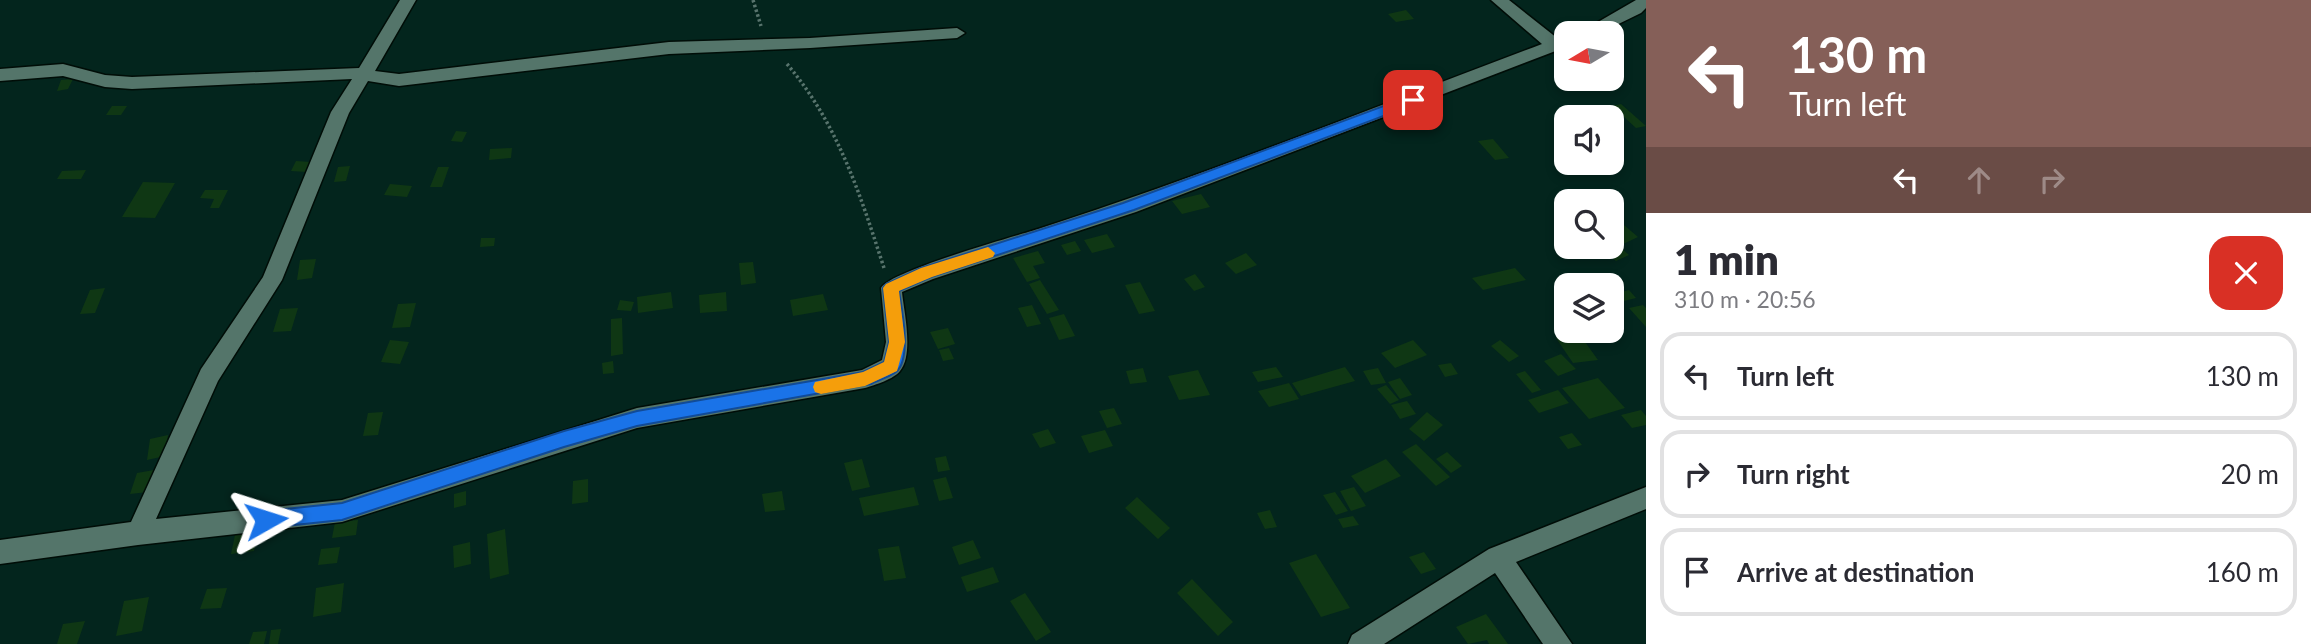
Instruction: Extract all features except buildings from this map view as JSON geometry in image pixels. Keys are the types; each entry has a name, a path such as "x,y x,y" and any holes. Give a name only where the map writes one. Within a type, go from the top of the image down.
{"street":[{"path":"138,533 209,376 272,280 340,112 399,19 408,0"},
{"path":"1499,0 1554,39"},
{"path":"1611,21 1646,0"},
{"path":"0,75 63,70 132,83 352,74 399,80 657,49 810,43 957,33"},
{"path":"0,552 138,533 342,511 637,418 865,379 892,366 897,342 891,288 926,273 1129,206 1554,45"},
{"path":"1361,644 1498,556 1646,498"},
{"path":"1498,556 1559,644"}],"path":[{"path":"753,0 766,43 806,84 846,150 891,288"}],"slow traffic":[{"path":"821,387 865,379 892,366 897,342 891,288 926,273 988,253"}],"route":[{"path":"266,520 342,511 637,418 865,379 892,366 897,342 891,288 926,273 1129,206 1413,100"}]}
